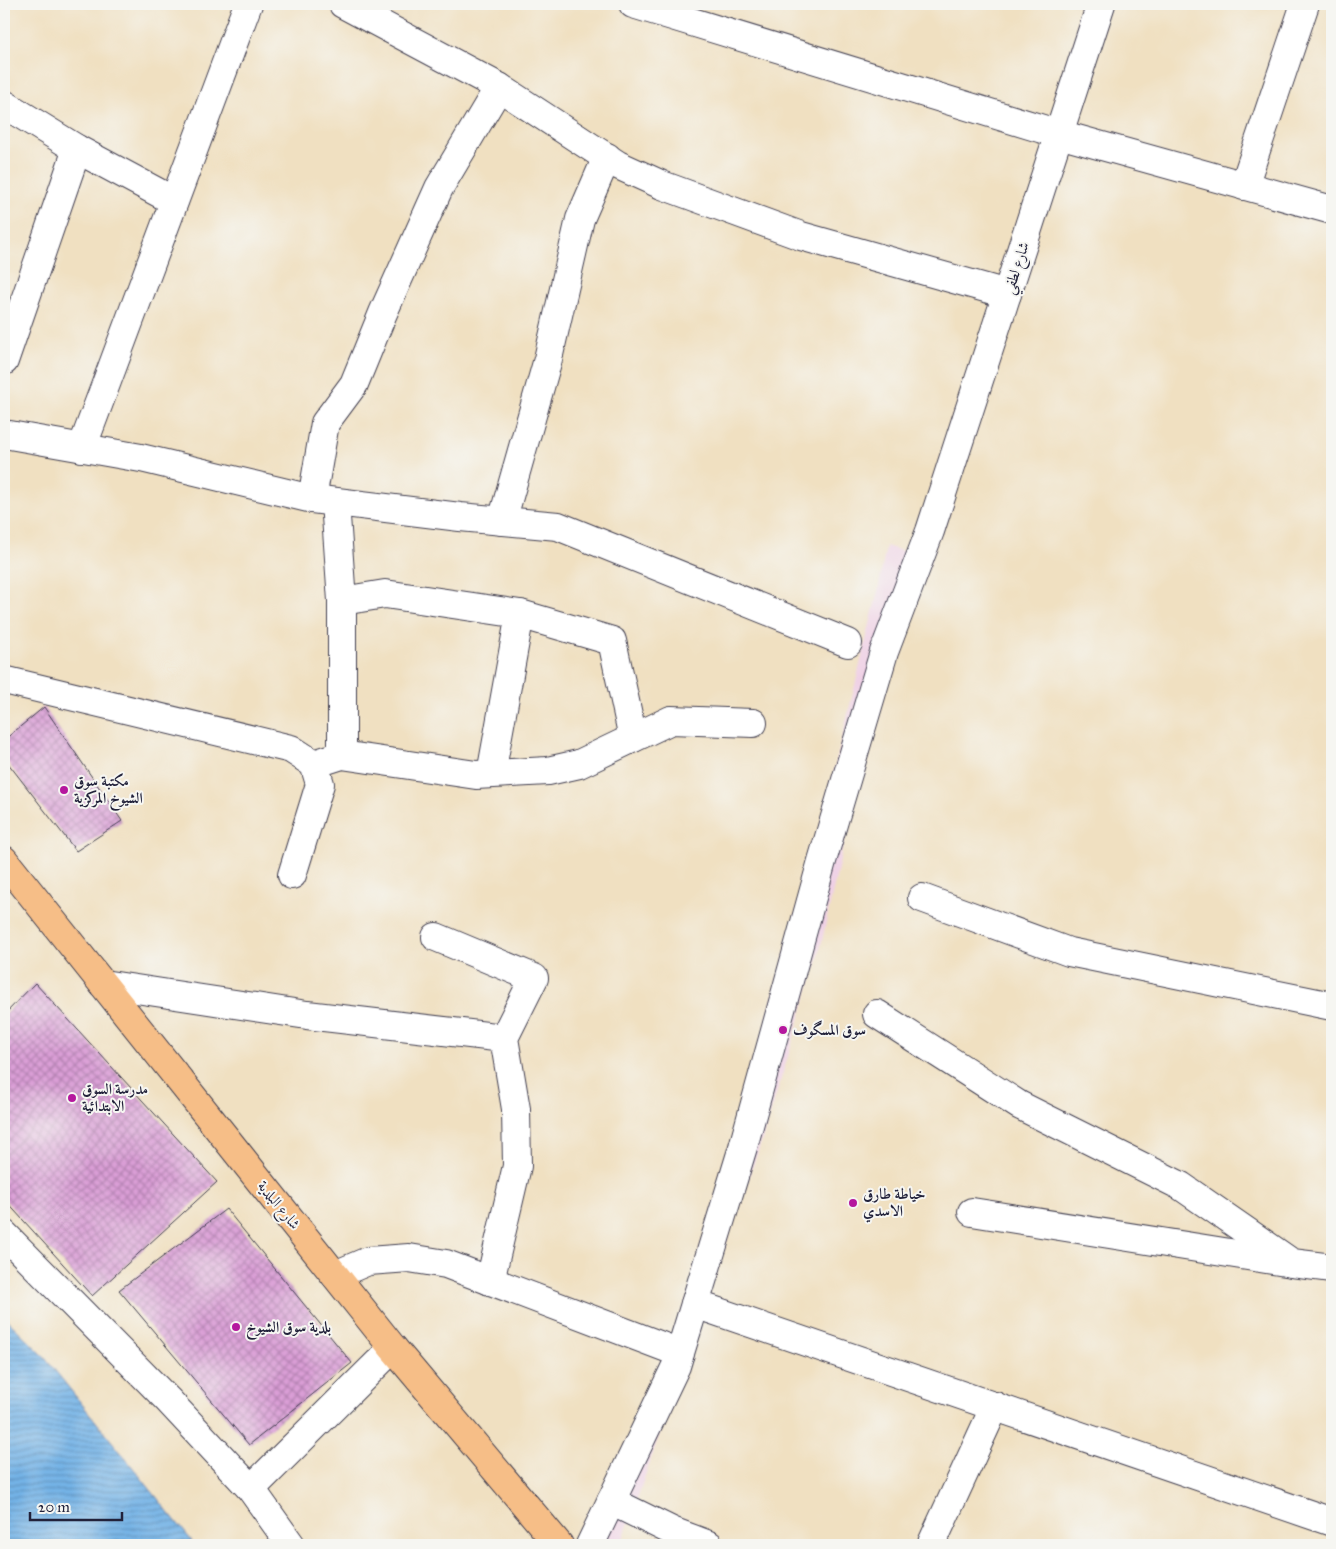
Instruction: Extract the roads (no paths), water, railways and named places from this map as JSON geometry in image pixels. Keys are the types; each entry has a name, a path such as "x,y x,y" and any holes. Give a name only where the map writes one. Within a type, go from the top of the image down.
{"main road":[{"name":"شارع البلدية","path":"4,860 393,1348 559,1545"}],"street":[{"path":"82,448 248,4"},
{"path":"343,4 499,87 618,165 662,185 801,236 1007,294"},
{"path":"633,4 694,13 1060,134 1332,210"},
{"name":"شارع لطفي","path":"590,1545 680,1354 743,1146 822,861 884,652 930,531 1101,4"},
{"path":"1244,186 1305,4"},
{"path":"342,755 342,601 324,500 324,424 354,384 383,313 439,188 499,87"},
{"path":"4,104 77,149 174,200"},
{"path":"4,361 77,149"},
{"path":"502,521 548,358 580,219 606,157"},
{"path":"4,434 141,458 324,500 558,526 848,643"},
{"path":"342,601 385,594 520,614 612,641 633,738"},
{"path":"491,774 520,614"},
{"path":"4,680 291,749 314,764 320,784 292,875"},
{"path":"314,764 342,755 476,775 548,771 579,764 671,720 752,723"},
{"path":"922,898 1069,952 1332,1006"},
{"path":"436,936 534,978 504,1038 516,1109 517,1166 490,1281"},
{"path":"103,984 307,1015 504,1038"},
{"path":"876,1014 1019,1105 1180,1186 1292,1264"},
{"path":"972,1212 1292,1264 1332,1268"},
{"path":"4,1234 166,1398 251,1489 290,1545"},
{"path":"335,1275 368,1261 409,1258 446,1264 680,1354"},
{"path":"695,1304 1332,1522"},
{"path":"251,1489 393,1348"},
{"path":"931,1545 995,1406"},
{"path":"611,1501 709,1545"}],"water":[{"path":"4,1317 41,1353 195,1545 4,1545"}],"place":[{"name":"مكتبة سوق الشيوخ المركزية","path":"64,790"},
{"name":"سوق المسگوف","path":"783,1030"},
{"name":"مدرسة السوق الابتدائية","path":"72,1098"},
{"name":"خياطة طارق الاسدي","path":"853,1203"},
{"name":"بلدية سوق الشيوخ","path":"236,1327"}]}
